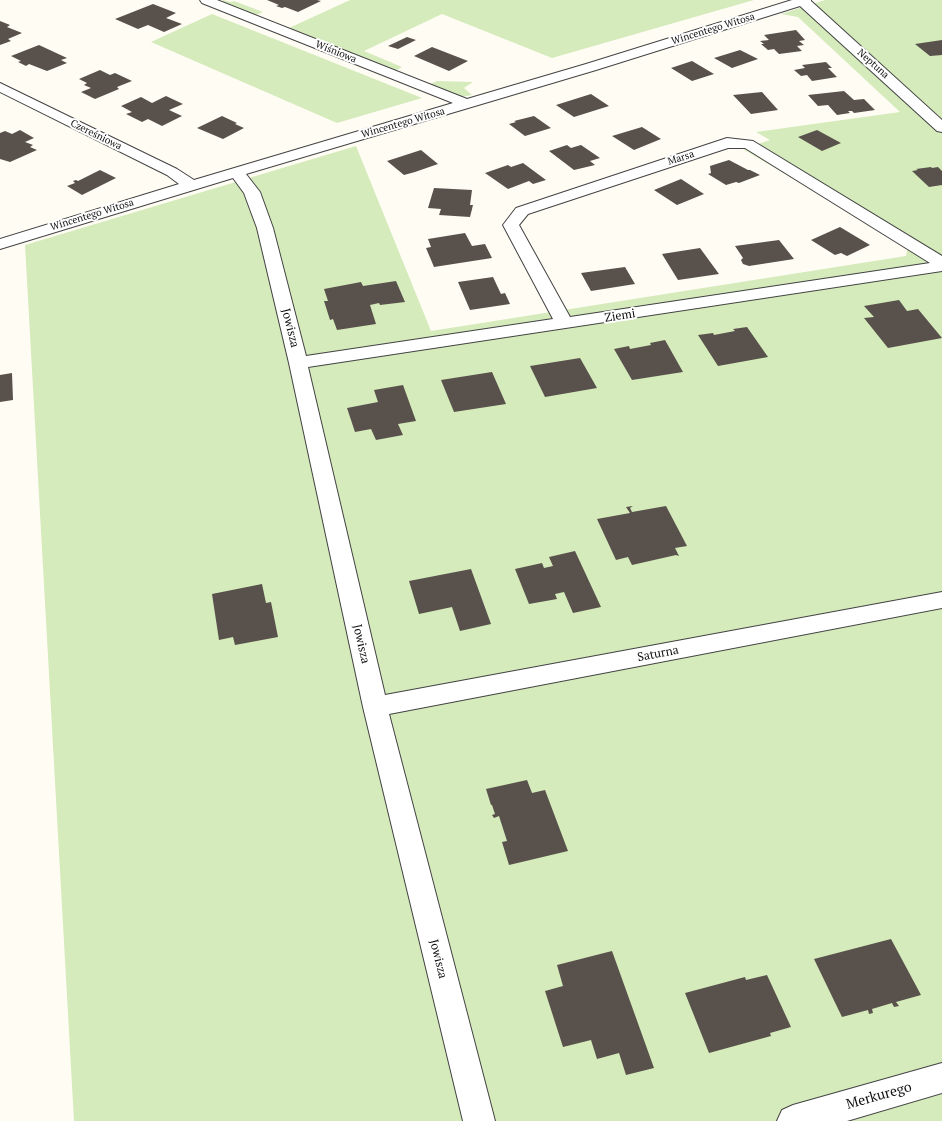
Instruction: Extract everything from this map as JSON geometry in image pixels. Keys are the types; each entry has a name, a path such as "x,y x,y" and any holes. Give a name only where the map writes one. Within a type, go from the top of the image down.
{"street":[{"name":"Wiśniowa","path":"206,0 467,104"},
{"name":"Wincentego Witosa","path":"0,244 191,185 467,104 804,0"},
{"name":"Neptuna","path":"804,0 942,128"},
{"name":"Czereśniowa","path":"0,87 172,172 191,185"},
{"name":"Marsa","path":"565,324 511,225 522,211 727,143 748,144 942,265"},
{"name":"Jowisza","path":"236,172 252,192 265,228 298,363 375,708 480,1121"},
{"name":"Ziemi","path":"298,363 565,324 942,265"},
{"name":"Saturna","path":"375,708 942,600"},
{"name":"Merkurego","path":"794,1121 942,1078"}],"green space":[{"path":"223,0 231,2 234,1 263,12 256,15 222,2"},
{"path":"350,0 754,0 552,58 442,14 364,51 402,67 395,71 289,28"},
{"path":"825,0 942,0 942,1121 74,1121 25,245 356,146 431,331 906,256 908,247 743,149 770,140 756,132 900,112 798,17 781,14"},
{"path":"212,14 422,98 337,123 151,42"},
{"path":"437,81 473,82 464,88 472,95 462,97 430,84"}],"building":[{"path":"267,0 321,1 298,12 285,7 282,8 276,6 279,5"},
{"path":"153,4 176,13 166,18 182,24 164,32 148,25 138,29 115,19"},
{"path":"0,21 10,25 7,27 22,33 8,39 11,41 0,45"},
{"path":"796,30 805,40 799,41 804,45 797,46 802,51 779,54 774,49 768,50 761,44 764,44 760,41 769,40 764,35"},
{"path":"407,37 416,40 398,49 388,46"},
{"path":"942,40 942,55 930,56 915,44"},
{"path":"39,45 67,58 61,60 67,63 47,71 29,64 26,66 18,62 21,61 11,56"},
{"path":"432,47 468,61 449,71 414,56"},
{"path":"740,50 758,59 732,68 714,58"},
{"path":"692,61 714,74 692,81 671,68"},
{"path":"826,62 832,68 828,68 837,77 812,81 807,75 801,76 794,70 805,68 802,65"},
{"path":"100,70 110,75 115,73 132,81 117,87 119,89 95,99 81,92 91,88 84,85 87,83 79,79"},
{"path":"844,91 854,100 864,99 875,110 854,113 852,111 848,111 850,113 837,115 828,105 818,106 808,95"},
{"path":"762,92 778,110 751,114 733,95"},
{"path":"591,94 609,106 574,117 556,105"},
{"path":"166,96 183,104 169,110 182,116 162,126 148,119 142,122 126,114 132,112 121,106 141,97 152,103"},
{"path":"222,116 244,128 223,139 197,128"},
{"path":"534,116 551,128 525,136 509,124 516,122 514,121"},
{"path":"642,127 661,139 634,150 612,136"},
{"path":"20,130 34,138 25,142 33,145 30,147 37,150 10,162 0,159 0,133 5,131 12,134"},
{"path":"817,130 841,143 822,151 798,137"},
{"path":"567,145 571,148 581,145 600,158 590,161 595,165 574,170 549,151"},
{"path":"421,150 438,164 404,175 387,161"},
{"path":"729,160 760,175 739,183 736,182 726,185 708,174 711,173 710,166"},
{"path":"523,163 546,180 533,184 529,181 508,189 485,173 508,165 511,167"},
{"path":"938,167 942,171 942,185 929,187 912,171"},
{"path":"100,170 116,178 82,195 67,186 75,183 73,181 78,181"},
{"path":"681,179 704,194 677,205 654,190"},
{"path":"434,188 472,190 470,205 473,205 470,217 439,215 441,209 428,208"},
{"path":"840,227 870,245 847,256 841,253 835,255 811,240"},
{"path":"465,233 472,246 485,244 492,258 434,267 426,248 431,247 428,239"},
{"path":"779,240 794,259 749,266 743,264 741,260 743,258 735,246"},
{"path":"700,248 719,274 678,280 662,254"},
{"path":"625,267 635,284 591,291 581,273"},
{"path":"493,277 501,294 505,293 510,304 470,310 458,282"},
{"path":"396,281 405,302 380,305 379,303 370,305 376,324 337,330 333,319 330,320 324,301 328,301 324,289 361,282 363,286"},
{"path":"899,300 907,311 918,309 942,338 888,348 864,318 874,317 864,306"},
{"path":"747,327 768,357 718,366 698,335 713,333 714,335 735,331 733,329"},
{"path":"665,340 683,372 632,380 614,349 629,346 630,349 651,345 650,343"},
{"path":"580,358 597,388 545,397 530,366"},
{"path":"492,372 506,404 454,412 441,380"},
{"path":"12,373 13,400 0,402 0,375"},
{"path":"403,385 416,421 398,424 403,435 376,440 371,429 355,432 347,408 378,402 374,390"},
{"path":"633,506 630,508 632,512 666,506 687,546 675,548 679,556 676,555 632,565 628,557 616,560 597,519 630,513 626,507"},
{"path":"575,551 601,607 573,613 564,592 555,594 557,599 529,604 515,569 542,563 544,568 553,566 549,557"},
{"path":"471,569 491,624 460,631 452,607 419,614 409,581"},
{"path":"262,584 266,603 271,602 278,637 235,645 233,637 219,640 212,594"},
{"path":"527,780 532,793 545,790 568,851 509,865 502,842 507,841 499,816 494,818 492,815 495,814 486,789"},
{"path":"891,939 921,995 896,1002 899,1006 894,1007 892,1003 872,1009 873,1013 869,1014 868,1010 842,1017 814,959"},
{"path":"612,951 654,1068 626,1075 619,1053 597,1059 591,1040 563,1047 545,991 563,986 557,965"},
{"path":"767,975 791,1027 770,1033 771,1036 709,1053 685,993 745,977 746,980"}]}
